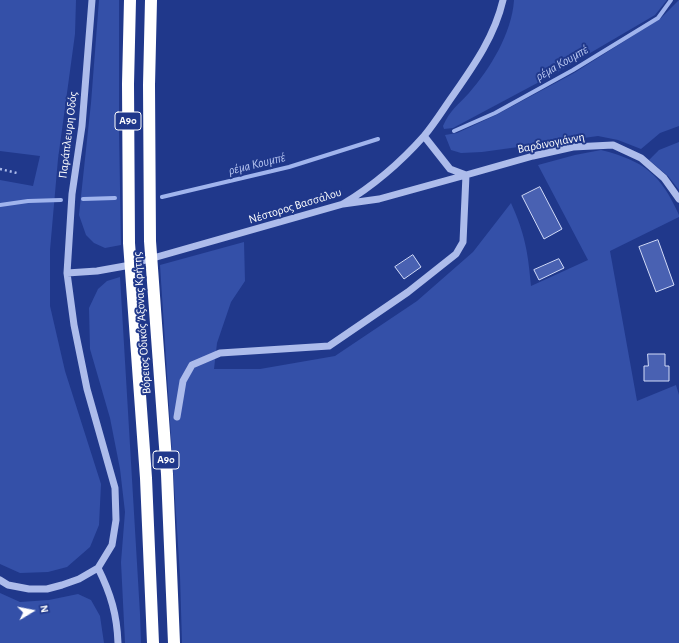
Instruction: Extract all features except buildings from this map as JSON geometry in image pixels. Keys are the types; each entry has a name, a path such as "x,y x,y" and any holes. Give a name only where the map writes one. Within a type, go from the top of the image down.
{"highway":[{"name":"Βόρειος Οδικός Άξονας Κρήτης","path":"130,0 128,84 129,243 146,478 153,643"},
{"name":"Βόρειος Οδικός Άξονας Κρήτης","path":"151,0 149,85 150,241 167,474 174,643"}],"street":[{"name":"Παράπλευρη Οδός","path":"92,0 82,126 72,194 67,273 74,325 88,389 116,488 116,520 112,545 98,568"},
{"name":"Νέστορος Βασσάλου","path":"67,273 97,271 125,266 343,204 376,183 424,136 476,63 498,22 503,0"},
{"path":"177,417 183,381 192,365 220,353 329,346 408,292 456,254 463,242 466,175 450,169 424,136"},
{"name":"Βαρδινογιάννη","path":"343,204 378,199 533,156 573,147 613,145 641,158 664,178 679,199"},
{"path":"0,580 8,585 30,589 47,589 79,579 98,568 110,591 117,623 118,643"}],"path":[{"path":"0,169 17,173"}],"shaded area":[{"path":"0,0 76,0 75,34 58,159 50,250 50,306 65,371 101,484 99,525 90,547 67,567 48,572 20,573 0,564 0,180 33,186 40,156 0,151"},
{"path":"99,0 119,0 121,245 105,248 94,243 86,235 79,215 91,103"},
{"path":"514,0 667,0 655,15 556,73 453,128 444,129 443,126 448,116 485,73 499,50 509,25"},
{"path":"679,0 679,126 660,133 641,149 618,140 598,136 482,152 461,153 451,150 445,135 457,133 496,115 574,73 661,18"},
{"path":"679,142 679,190 668,176 649,160 659,150"},
{"path":"601,150 629,159 650,172 665,190 679,215 679,217 610,251 637,401 676,385 679,395 679,643 182,643 180,576 160,265 244,242 245,281 231,302 217,343 214,369 260,369 335,356 417,301 473,252 511,203 520,224 525,243 531,286 588,260 538,165"},
{"path":"120,277 141,643 125,643 121,562 125,512 120,469 110,418 90,349 89,308 98,289 107,281"},
{"path":"0,593 20,602 49,600 78,594 91,600 100,616 104,643 0,643"}],"waterway":[{"name":"ρέμα Κουμπέ","path":"454,131 495,113 573,70 658,18 671,0"},
{"name":"ρέμα Κουμπέ","path":"162,197 289,167 378,139"},
{"name":"ρέμα Κουμπέ","path":"83,199 115,198"},
{"name":"ρέμα Κουμπέ","path":"0,205 28,201 61,200"}]}
